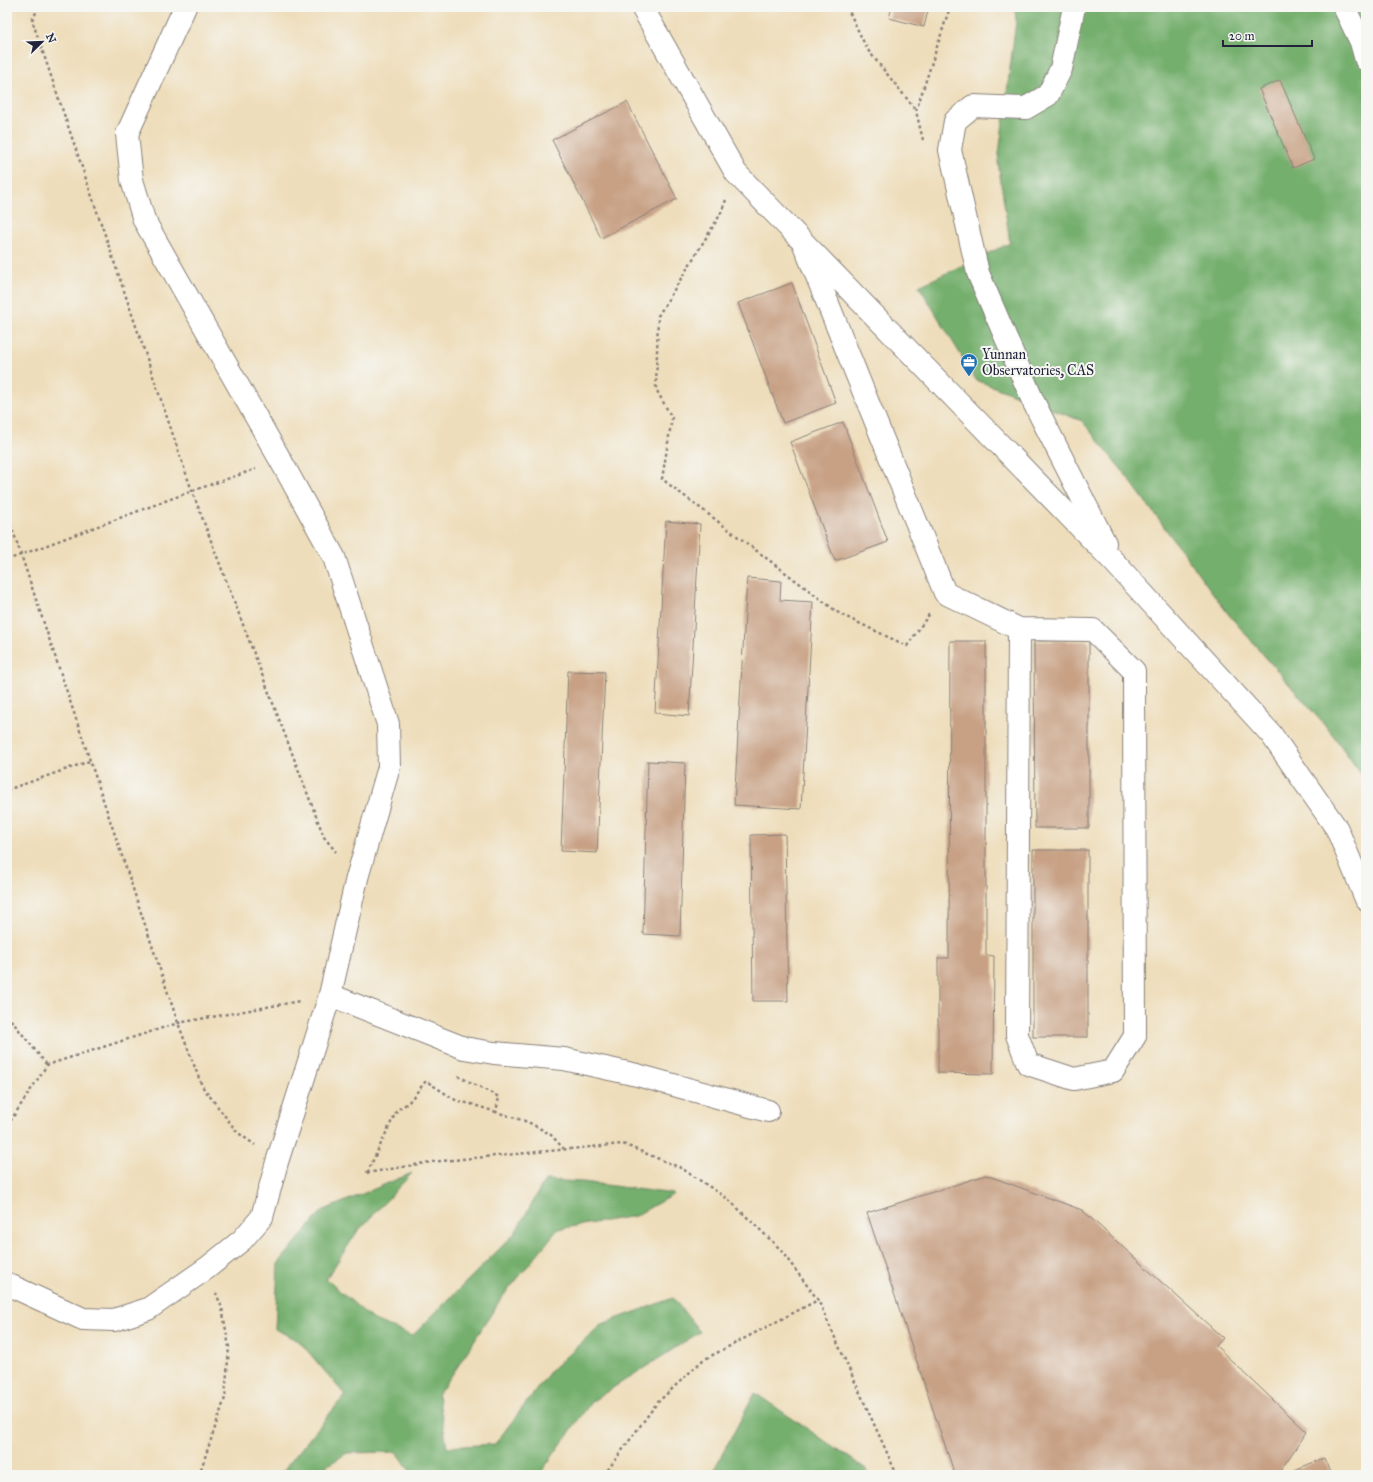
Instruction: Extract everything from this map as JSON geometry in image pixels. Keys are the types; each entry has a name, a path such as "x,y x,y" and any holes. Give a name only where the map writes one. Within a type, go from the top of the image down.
{"street":[{"path":"7,1284 83,1319 114,1320 148,1309 207,1268 242,1240 262,1217 277,1162 330,995 357,878 389,767 388,724 334,557 281,460 144,220 132,180 127,134 185,7"},
{"path":"642,7 736,173 1114,562 1271,734 1337,830 1366,899"},
{"path":"1074,7 1061,69 1048,95 1026,108 973,106 955,121 950,150 978,273 1033,401 1114,562"},
{"path":"1344,7 1361,42 1366,60"},
{"path":"803,242 945,594 1019,629 1093,630 1134,671 1135,1036 1113,1071 1074,1079 1028,1064 1017,1035 1019,629"},
{"path":"330,995 464,1048 494,1053 564,1059 637,1075 768,1111"}],"path":[{"path":"39,7 32,20 192,490 324,837 357,878"},
{"path":"847,7 867,49 916,110"},
{"path":"736,173 720,215 658,316 656,389 672,418 662,479 840,614 907,646 945,594"},
{"path":"7,560 192,490 281,460"},
{"path":"7,513 178,1023 202,1086 237,1132 277,1162"},
{"path":"7,790 90,761"},
{"path":"7,1126 47,1065 178,1023 330,995"},
{"path":"7,1015 47,1065"},
{"path":"453,1073 499,1097 496,1112"},
{"path":"564,1150 550,1134 528,1122 457,1101 426,1081 408,1103 397,1110 367,1173 431,1162 564,1150 623,1144 681,1168 728,1199 779,1248 818,1300 897,1475"},
{"path":"199,1475 225,1398 230,1347 222,1308 207,1268"},
{"path":"604,1475 657,1403 703,1360 818,1300"}],"green space":[{"path":"1015,7 1366,7 1366,781 1333,735 1229,615 1125,474 1082,421 976,380 919,286 1010,243 998,162 1016,21"},
{"path":"412,1173 357,1232 326,1279 372,1319 412,1336 515,1233 545,1180 583,1182 674,1194 635,1216 558,1229 500,1300 438,1395 447,1447 495,1444 552,1369 602,1324 673,1298 700,1332 591,1402 539,1475 413,1475 397,1452 347,1453 312,1475 283,1475 282,1472 345,1395 299,1341 275,1329 278,1264 322,1211"},
{"path":"755,1393 866,1469 869,1475 711,1475"}],"building":[{"path":"892,7 929,7 924,27 889,18"},
{"path":"1280,80 1314,159 1293,168 1259,89"},
{"path":"627,102 677,199 601,238 552,140"},
{"path":"792,283 836,403 783,423 738,303"},
{"path":"843,422 888,542 835,561 790,442"},
{"path":"666,521 700,524 689,716 655,713"},
{"path":"747,578 781,581 780,600 813,602 801,809 734,805"},
{"path":"950,641 986,641 986,955 994,956 993,1074 938,1073 938,958 949,958"},
{"path":"1034,641 1089,641 1089,828 1035,828"},
{"path":"568,671 605,672 597,853 561,851"},
{"path":"648,761 685,763 680,936 643,934"},
{"path":"785,834 788,1001 753,1001 751,835"},
{"path":"1033,850 1088,850 1088,1037 1033,1037"},
{"path":"986,1175 1082,1210 1223,1338 1216,1346 1307,1432 1277,1475 955,1475 867,1213"},
{"path":"1324,1458 1331,1475 1282,1475"}],"place":[{"name":"Yunnan Observatories, CAS","path":"969,377"}]}
